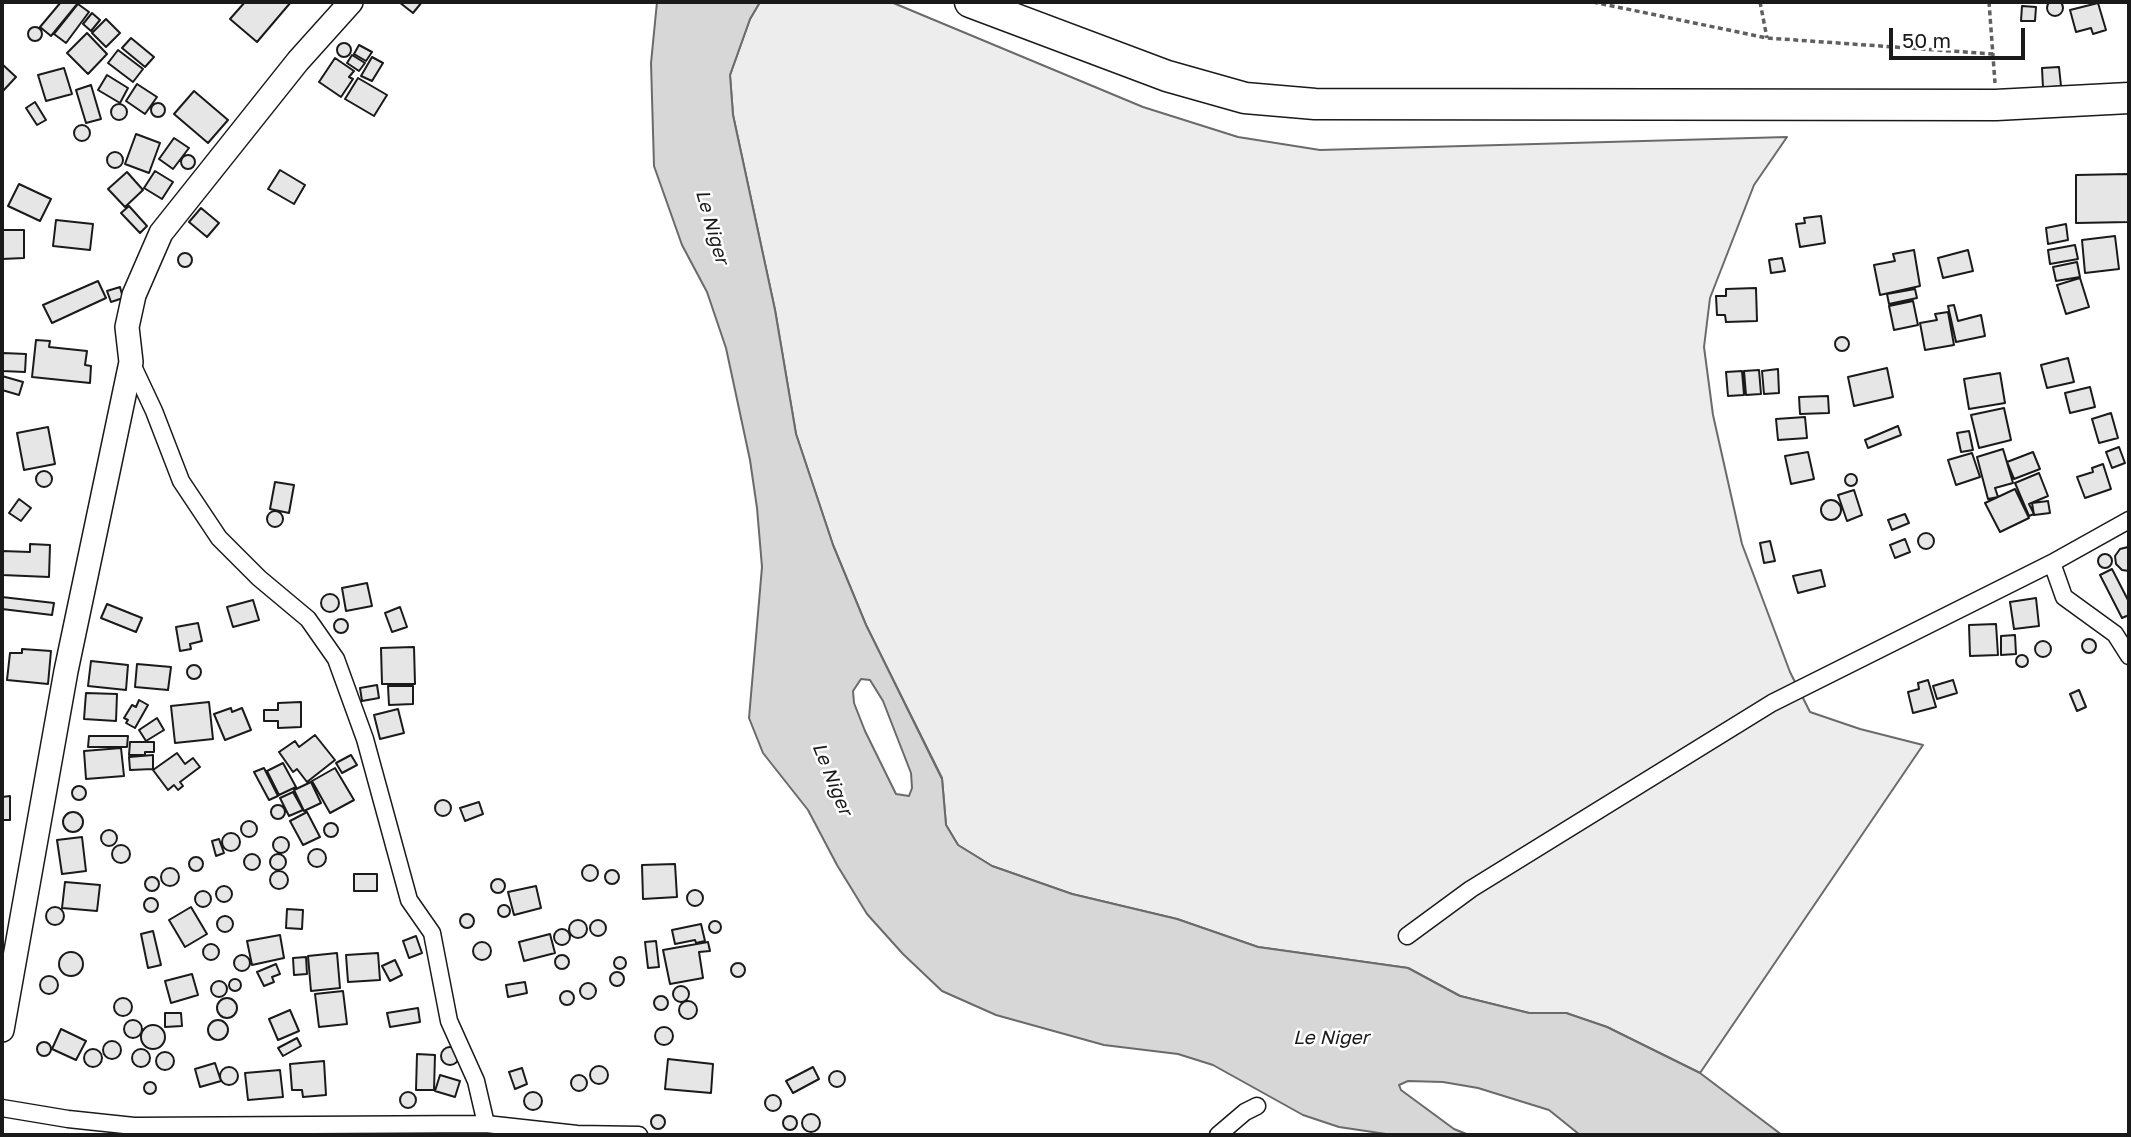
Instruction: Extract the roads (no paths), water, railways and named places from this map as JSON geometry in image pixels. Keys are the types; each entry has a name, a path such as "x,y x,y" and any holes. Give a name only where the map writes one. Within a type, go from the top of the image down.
{"highway":[{"path":"970,2 1167,76 1245,98 1315,104 1996,105 2129,98"}],"street":[{"path":"351,2 298,61 161,233 134,295 127,327 131,362 181,481 219,538 259,578 308,619 336,659 365,739 409,900 432,933 449,1021 476,1081 486,1124"},
{"path":"2,1030 66,671 131,362"},
{"path":"1408,936 1471,889 1772,703 2052,563 2129,520"},
{"path":"2052,563 2064,597 2115,634 2129,656"},
{"path":"1218,1135 1245,1112 1257,1106"},
{"path":"2,1108 68,1119 220,1131 486,1124 578,1134 639,1135"}],"water":[{"name":"Le Niger","path":"657,2 760,2 750,19 730,75 733,115 775,310 796,434 833,545 866,625 942,779 946,825 958,845 992,866 1072,894 1177,919 1258,947 1408,968 1460,996 1529,1013 1566,1013 1607,1027 1700,1073 1782,1135 1580,1135 1549,1110 1478,1088 1443,1082 1408,1081 1399,1085 1401,1090 1454,1129 1469,1135 1393,1135 1339,1127 1303,1115 1213,1065 1178,1054 1104,1045 996,1015 942,991 903,954 867,914 808,810 763,753 749,718 762,567 750,460 726,348 707,292 682,245 654,166 651,63","holes":["861,679 870,680 883,701 911,773 912,788 909,796 896,794 854,703 853,691"]}]}
